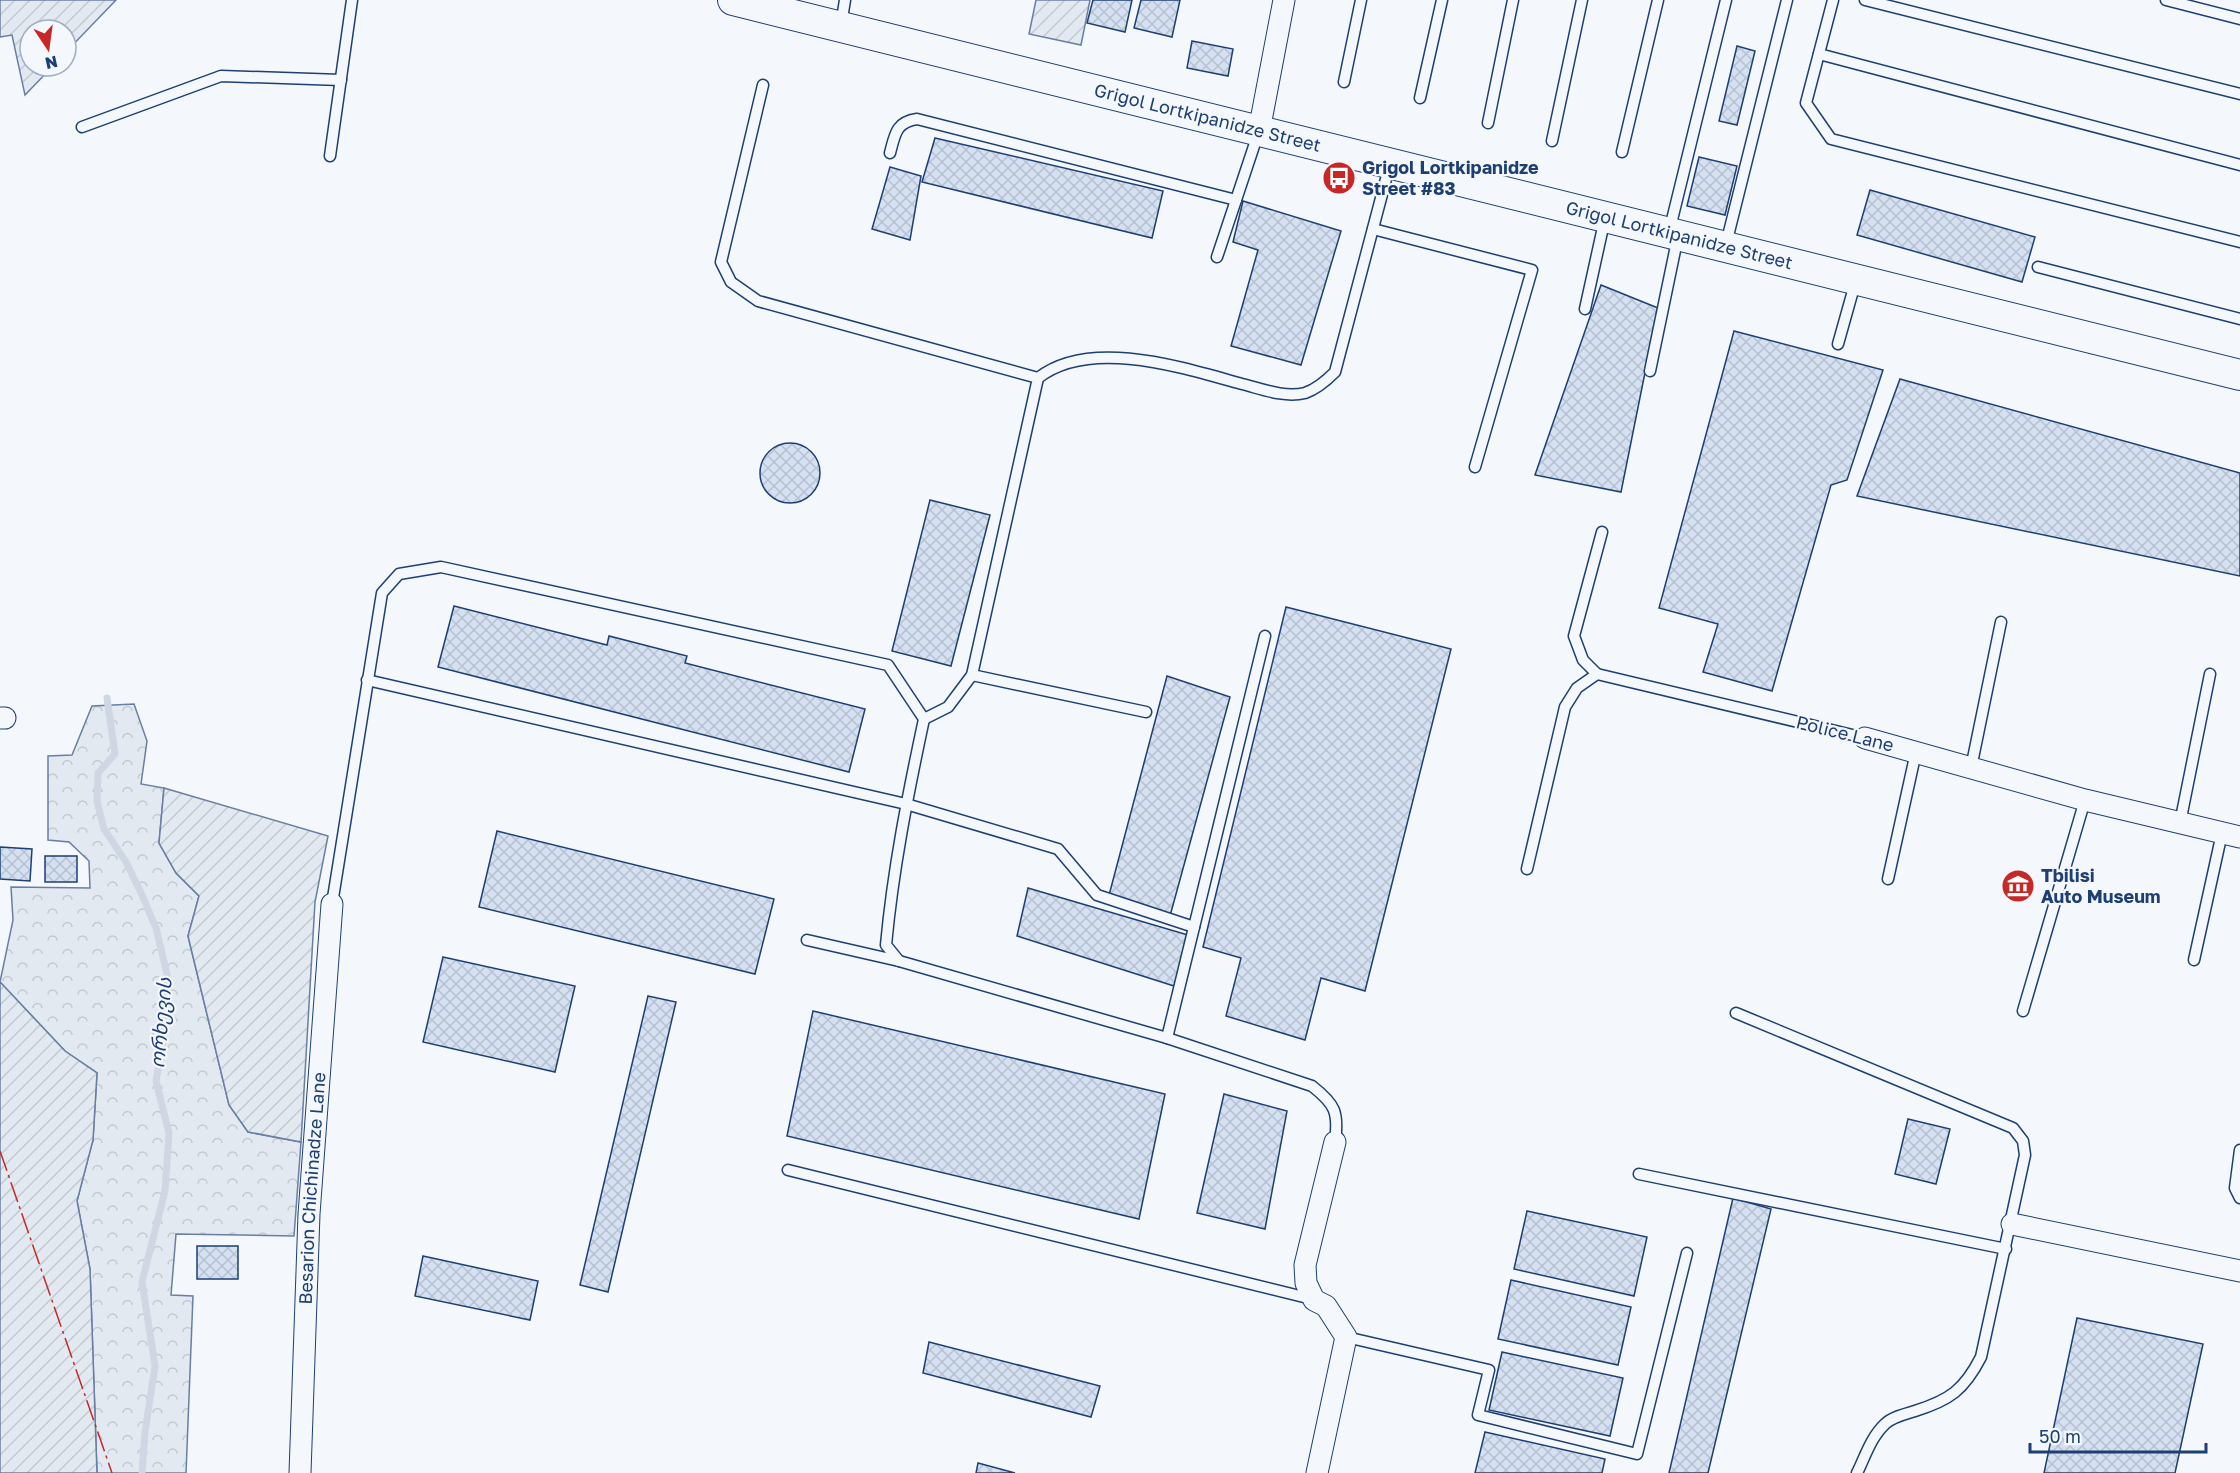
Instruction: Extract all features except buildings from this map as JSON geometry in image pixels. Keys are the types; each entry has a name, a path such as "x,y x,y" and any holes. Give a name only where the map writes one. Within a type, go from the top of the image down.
{"street":[{"name":"Grigol Lortkipanidze Street","path":"733,0 843,13 1259,131 2240,375"},
{"path":"1259,131 1284,0"},
{"name":"Police Lane","path":"1865,738 2085,800 2231,835"},
{"name":"Besarion Chichinadze Lane","path":"300,1473 309,1214 332,904"},
{"path":"1317,1473 1346,1337 1326,1306 1314,1300 1306,1283 1305,1265 1335,1142"},
{"path":"2012,1224 2239,1267"}],"lane":[{"path":"330,156 352,0"},
{"path":"1344,82 1362,0"},
{"path":"1420,98 1442,0"},
{"path":"1488,123 1513,0"},
{"path":"1552,141 1582,0"},
{"path":"1622,152 1658,0"},
{"path":"1650,371 1674,234 1726,0"},
{"path":"1725,247 1786,0"},
{"path":"1833,0 1806,103 1831,139 2240,242"},
{"path":"1865,0 2240,94"},
{"path":"2166,0 2240,19"},
{"path":"1818,54 2240,165"},
{"path":"82,127 221,76 341,80"},
{"path":"763,85 721,262 731,282 758,301 1038,378"},
{"path":"890,153 898,127 906,121 918,119 1236,200"},
{"path":"1217,257 1259,131"},
{"path":"924,719 948,707 972,675 1038,378 1054,367 1080,358 1158,361 1281,394 1305,393 1325,382 1335,372 1390,164"},
{"path":"1585,309 1605,217"},
{"path":"1373,229 1532,270 1475,467"},
{"path":"2038,267 2240,319"},
{"path":"1838,344 1856,280"},
{"path":"1527,869 1565,707 1577,688 1597,674 1583,660 1574,636 1602,532"},
{"path":"332,904 382,593 399,574 441,567 888,665 924,719 906,804 886,945 899,961"},
{"path":"1971,768 2001,622"},
{"path":"1167,1038 1265,636"},
{"name":"Police Lane","path":"1597,674 1865,738"},
{"path":"2180,823 2210,674"},
{"path":"972,675 1146,712"},
{"path":"367,680 906,804 1058,849 1096,895 1194,927"},
{"path":"1888,879 1916,752"},
{"path":"2023,1011 2085,800"},
{"path":"2194,960 2231,835"},
{"path":"807,940 899,961 1167,1038 1312,1086 1331,1101 1338,1121 1335,1142"},
{"path":"1736,1013 2013,1128 2023,1141 2025,1155 2012,1224 1981,1357 1964,1386 1939,1403 1886,1423 1873,1440 1857,1473"},
{"path":"2240,1150 2235,1188 2240,1198"},
{"path":"788,1170 1314,1300"},
{"path":"1639,1174 2006,1249"},
{"path":"1346,1337 1489,1370 1478,1415 1637,1454 1687,1253"}],"green space":[{"path":"0,0 116,0 78,40 78,18 18,18 18,63 12,35 0,37"},
{"path":"1036,0 1090,0 1081,45 1029,34"},
{"path":"21,78 41,78 25,95"},
{"path":"134,704 147,741 141,784 164,788 159,843 176,873 199,896 188,936 229,1105 248,1132 301,1142 294,1236 176,1234 171,1295 193,1296 186,1473 97,1473 90,1269 77,1201 93,1140 97,1073 65,1051 0,982 13,920 11,887 90,888 89,861 69,842 48,840 48,756 72,755 92,706"},
{"path":"164,788 328,836 315,902 301,1142 248,1132 229,1105 188,936 199,896 176,873 159,843"},
{"path":"0,982 65,1051 97,1073 93,1140 77,1201 90,1269 97,1473 0,1473"}],"waterway":[{"name":"ორხევის","path":"107,698 115,754 98,773 97,801 104,829 126,862 156,928 167,974 165,1032 156,1081 169,1133 165,1191 142,1282 155,1366 145,1432 142,1473"}],"power":[{"path":"0,1151 112,1473"}],"place":[{"name":"Grigol Lortkipanidze Street #83","path":"1339,178"},
{"name":"Tbilisi Auto Museum","path":"2018,886"}]}
